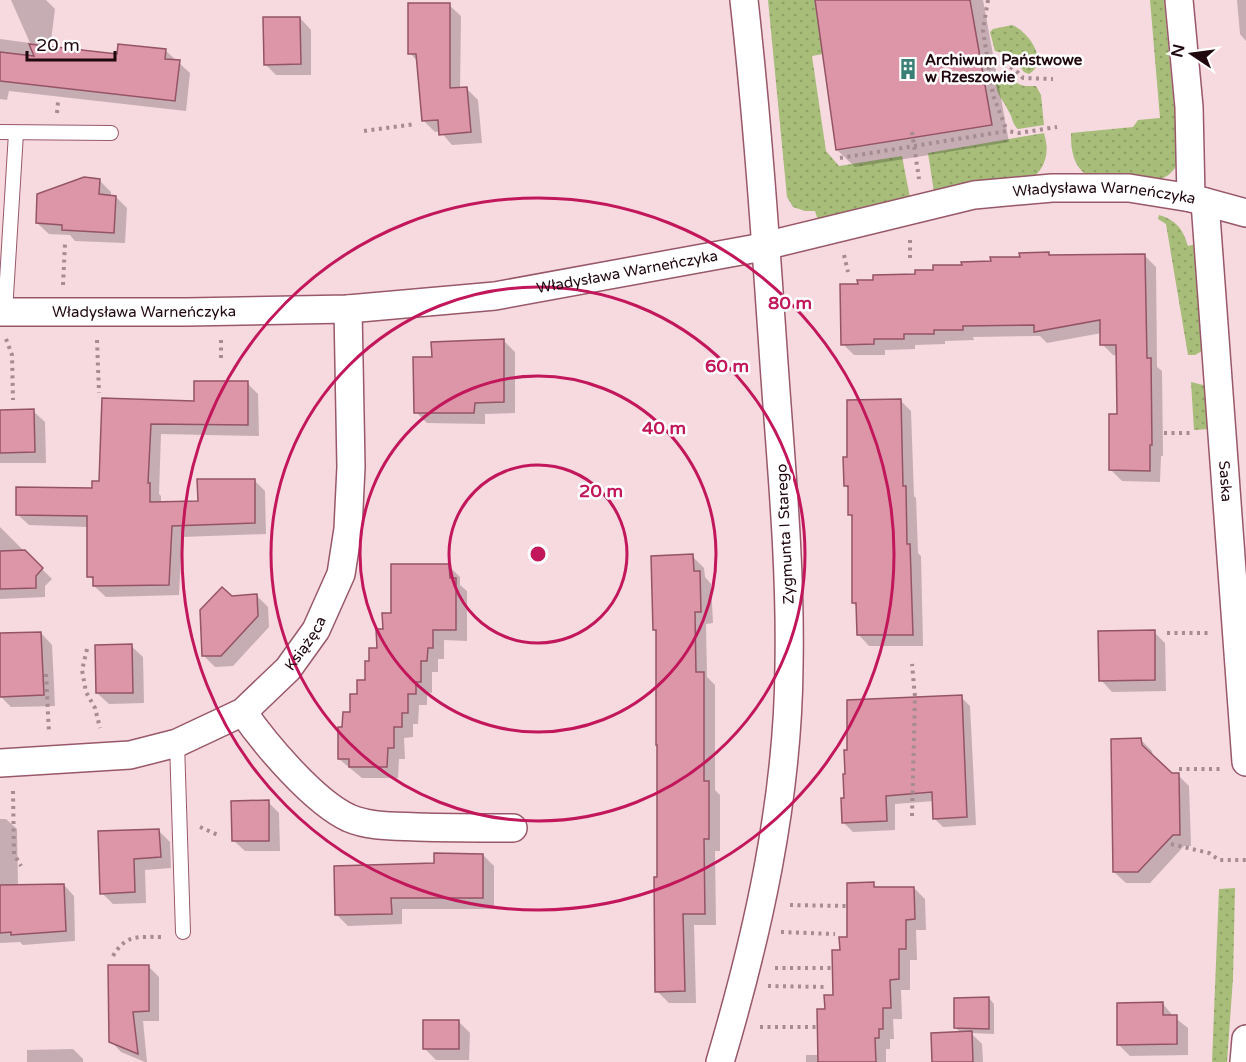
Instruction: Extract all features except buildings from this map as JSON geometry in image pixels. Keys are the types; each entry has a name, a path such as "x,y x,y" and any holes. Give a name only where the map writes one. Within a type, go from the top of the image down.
{"street":[{"name":"Zygmunta I Starego","path":"720,1062 762,901 780,791 789,668 787,538 754,93 744,0"},
{"name":"Saska","path":"1179,0 1236,633 1236,765"},
{"name":"Władysława Warneńczyka","path":"4,320 63,313 348,309 495,296 766,246 929,205 988,193 1052,188 1129,188 1198,200 1246,213"},
{"name":"Książęca","path":"7,763 130,755 177,743 243,712 284,673 316,630 341,574 348,529 351,467 348,309"},
{"path":"243,712 259,735 307,786 349,818 378,825 513,828"},
{"path":"1244,1062 1246,1039"}],"lane":[{"path":"0,132 111,133"},
{"path":"4,320 16,133"},
{"path":"177,743 177,934"}],"path":[{"path":"988,0 983,30 993,95 1007,131"},
{"path":"988,64 1006,64 1015,69 1023,78 1053,79"},
{"path":"364,131 416,124"},
{"path":"840,158 1007,131 1019,133 1057,127"},
{"path":"912,132 918,176"},
{"path":"909,230 910,260"},
{"path":"63,313 64,244"},
{"path":"842,245 848,272"},
{"path":"4,320 6,342 12,356 13,400"},
{"path":"221,332 221,361"},
{"path":"97,337 99,393"},
{"path":"1167,633 1236,633"},
{"path":"87,649 82,670 86,692 95,708 101,732"},
{"path":"912,664 915,697 912,816"},
{"path":"46,674 49,736"},
{"path":"7,763 14,854 21,866"},
{"path":"1179,769 1236,765"},
{"path":"1172,844 1180,847 1193,847 1209,853 1218,860 1246,860"},
{"path":"762,901 799,906 846,906"},
{"path":"755,929 835,934"},
{"path":"113,956 121,944 131,938 177,934"},
{"path":"744,976 834,968"},
{"path":"744,976 828,987"},
{"path":"730,1024 770,1028 816,1027"}],"green space":[{"path":"768,0 815,0 823,54 812,56 826,151 839,166 902,156 910,198 818,220 815,211 793,207 787,197"},
{"path":"1150,0 1164,0 1179,161 1169,174 1154,181 1088,176 1079,167 1074,157 1071,133 1133,127 1138,120 1160,118"},
{"path":"1012,25 1024,33 1037,54 1035,68 1029,74 1024,72 1011,55 995,51 990,32 993,29"},
{"path":"1005,72 1020,85 1036,86 1041,95 1044,125 1018,129 1016,127 996,87 997,77"},
{"path":"1044,133 1046,156 1035,176 934,192 928,153"},
{"path":"1159,215 1178,226 1188,246 1196,244 1204,350 1195,355 1188,355 1166,224 1158,219"},
{"path":"1191,382 1207,386 1209,429 1194,430"},
{"path":"1235,888 1233,978 1227,1062 1212,1062 1219,889"}],"place":[{"name":"Archiwum Państwowe w Rzeszowie","path":"908,69"}]}
